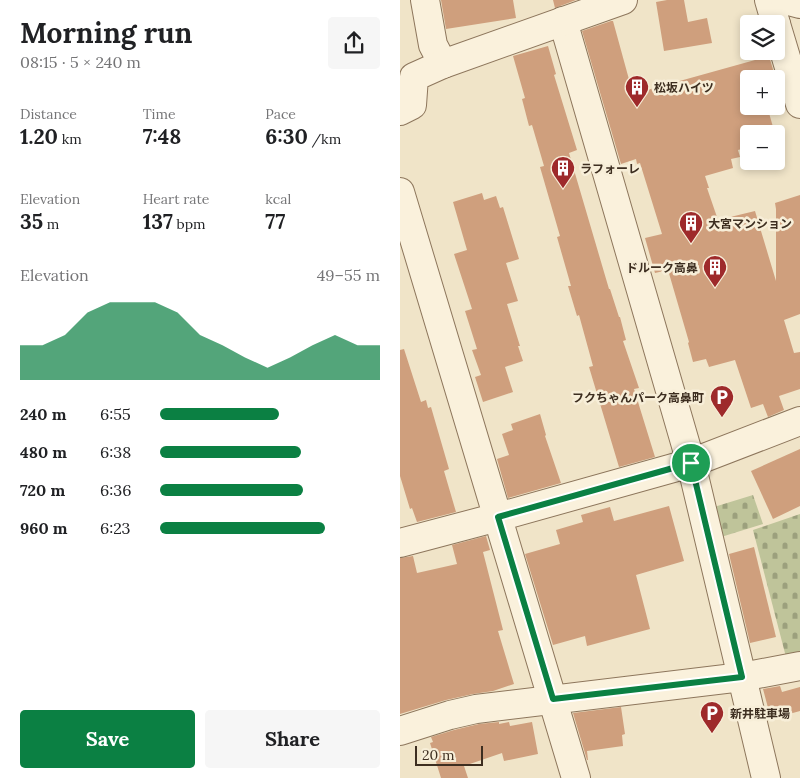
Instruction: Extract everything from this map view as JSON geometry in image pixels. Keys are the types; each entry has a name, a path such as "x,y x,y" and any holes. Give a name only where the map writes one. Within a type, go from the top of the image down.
{"street":[{"path":"425,0 433,45 443,64"},
{"path":"400,111 412,105 414,77 443,64 623,0"},
{"path":"769,0 773,15"},
{"path":"785,0 800,4"},
{"path":"563,21 691,463 766,778"},
{"path":"785,54 800,104"},
{"path":"400,192 576,778"},
{"path":"400,543 691,463 800,421"},
{"path":"400,731 476,709 742,677 800,666"}],"green space":[{"path":"753,495 763,524 721,537 714,507"},
{"path":"800,514 800,654 786,657 753,530"}],"building":[{"path":"441,0 513,0 516,18 446,29"},
{"path":"553,0 576,0 555,8"},
{"path":"684,0 688,22 707,18 712,43 664,51 656,2"},
{"path":"613,21 633,94 755,60 770,60 773,70 740,70 740,115 770,115 772,125 740,125 740,149 738,150 740,157 731,159 733,168 705,176 718,220 755,211 776,281 775,203 800,195 800,314 784,320 794,353 800,352 800,389 779,396 784,410 768,417 763,404 751,408 735,360 709,367 706,359 693,362 668,270 655,273 645,238 662,234 640,163 637,164 636,159 621,164 582,31"},
{"path":"548,46 556,74 554,75 577,150 569,153 609,289 620,317 626,340 623,341 639,388 634,389 655,457 619,467 589,367 593,366 579,315 577,316 568,286 571,286 557,237 560,236 540,167 544,166 532,125 529,126 522,99 525,98 513,56"},
{"path":"482,193 484,200 496,196 500,208 503,207 519,259 506,263 518,301 507,304 523,361 505,367 513,392 483,402 475,377 481,375 472,350 477,349 465,311 472,309 454,254 467,250 453,202"},
{"path":"404,349 421,402 426,400 428,408 431,407 449,469 444,471 456,512 417,522 412,508 410,509 400,476 400,350"},
{"path":"540,414 545,436 561,483 508,498 497,459 509,455 502,434 513,430 511,424"},
{"path":"800,449 800,506 773,519 751,471"},
{"path":"669,506 684,561 636,575 650,629 587,646 585,636 553,645 525,554 560,544 556,530 583,522 581,515 610,507 614,521"},
{"path":"486,536 490,550 483,552 503,630 498,631 514,684 493,691 446,700 400,714 400,558 413,556 417,573 457,564 452,545"},
{"path":"754,547 776,637 750,643 729,554"},
{"path":"780,686 782,692 800,687 800,711 771,719 763,689"},
{"path":"621,707 625,734 622,735 623,746 587,751 587,760 573,713"},
{"path":"499,722 499,724 509,722 510,726 532,722 538,754 504,761 502,753 464,766 468,778 441,778 430,743 433,742 431,737 479,724"}],"place":[{"name":"松坂ハイツ","path":"637,108"},
{"name":"ラフォーレ","path":"563,189"},
{"name":"大宮マンション","path":"691,244"},
{"name":"ドルーク高鼻","path":"715,288"},
{"name":"フクちゃんパーク高鼻町","path":"722,418"},
{"name":"新井駐車場","path":"712,734"}],"route":[{"path":"691,463 742,677 553,699 498,517 691,463"}]}
